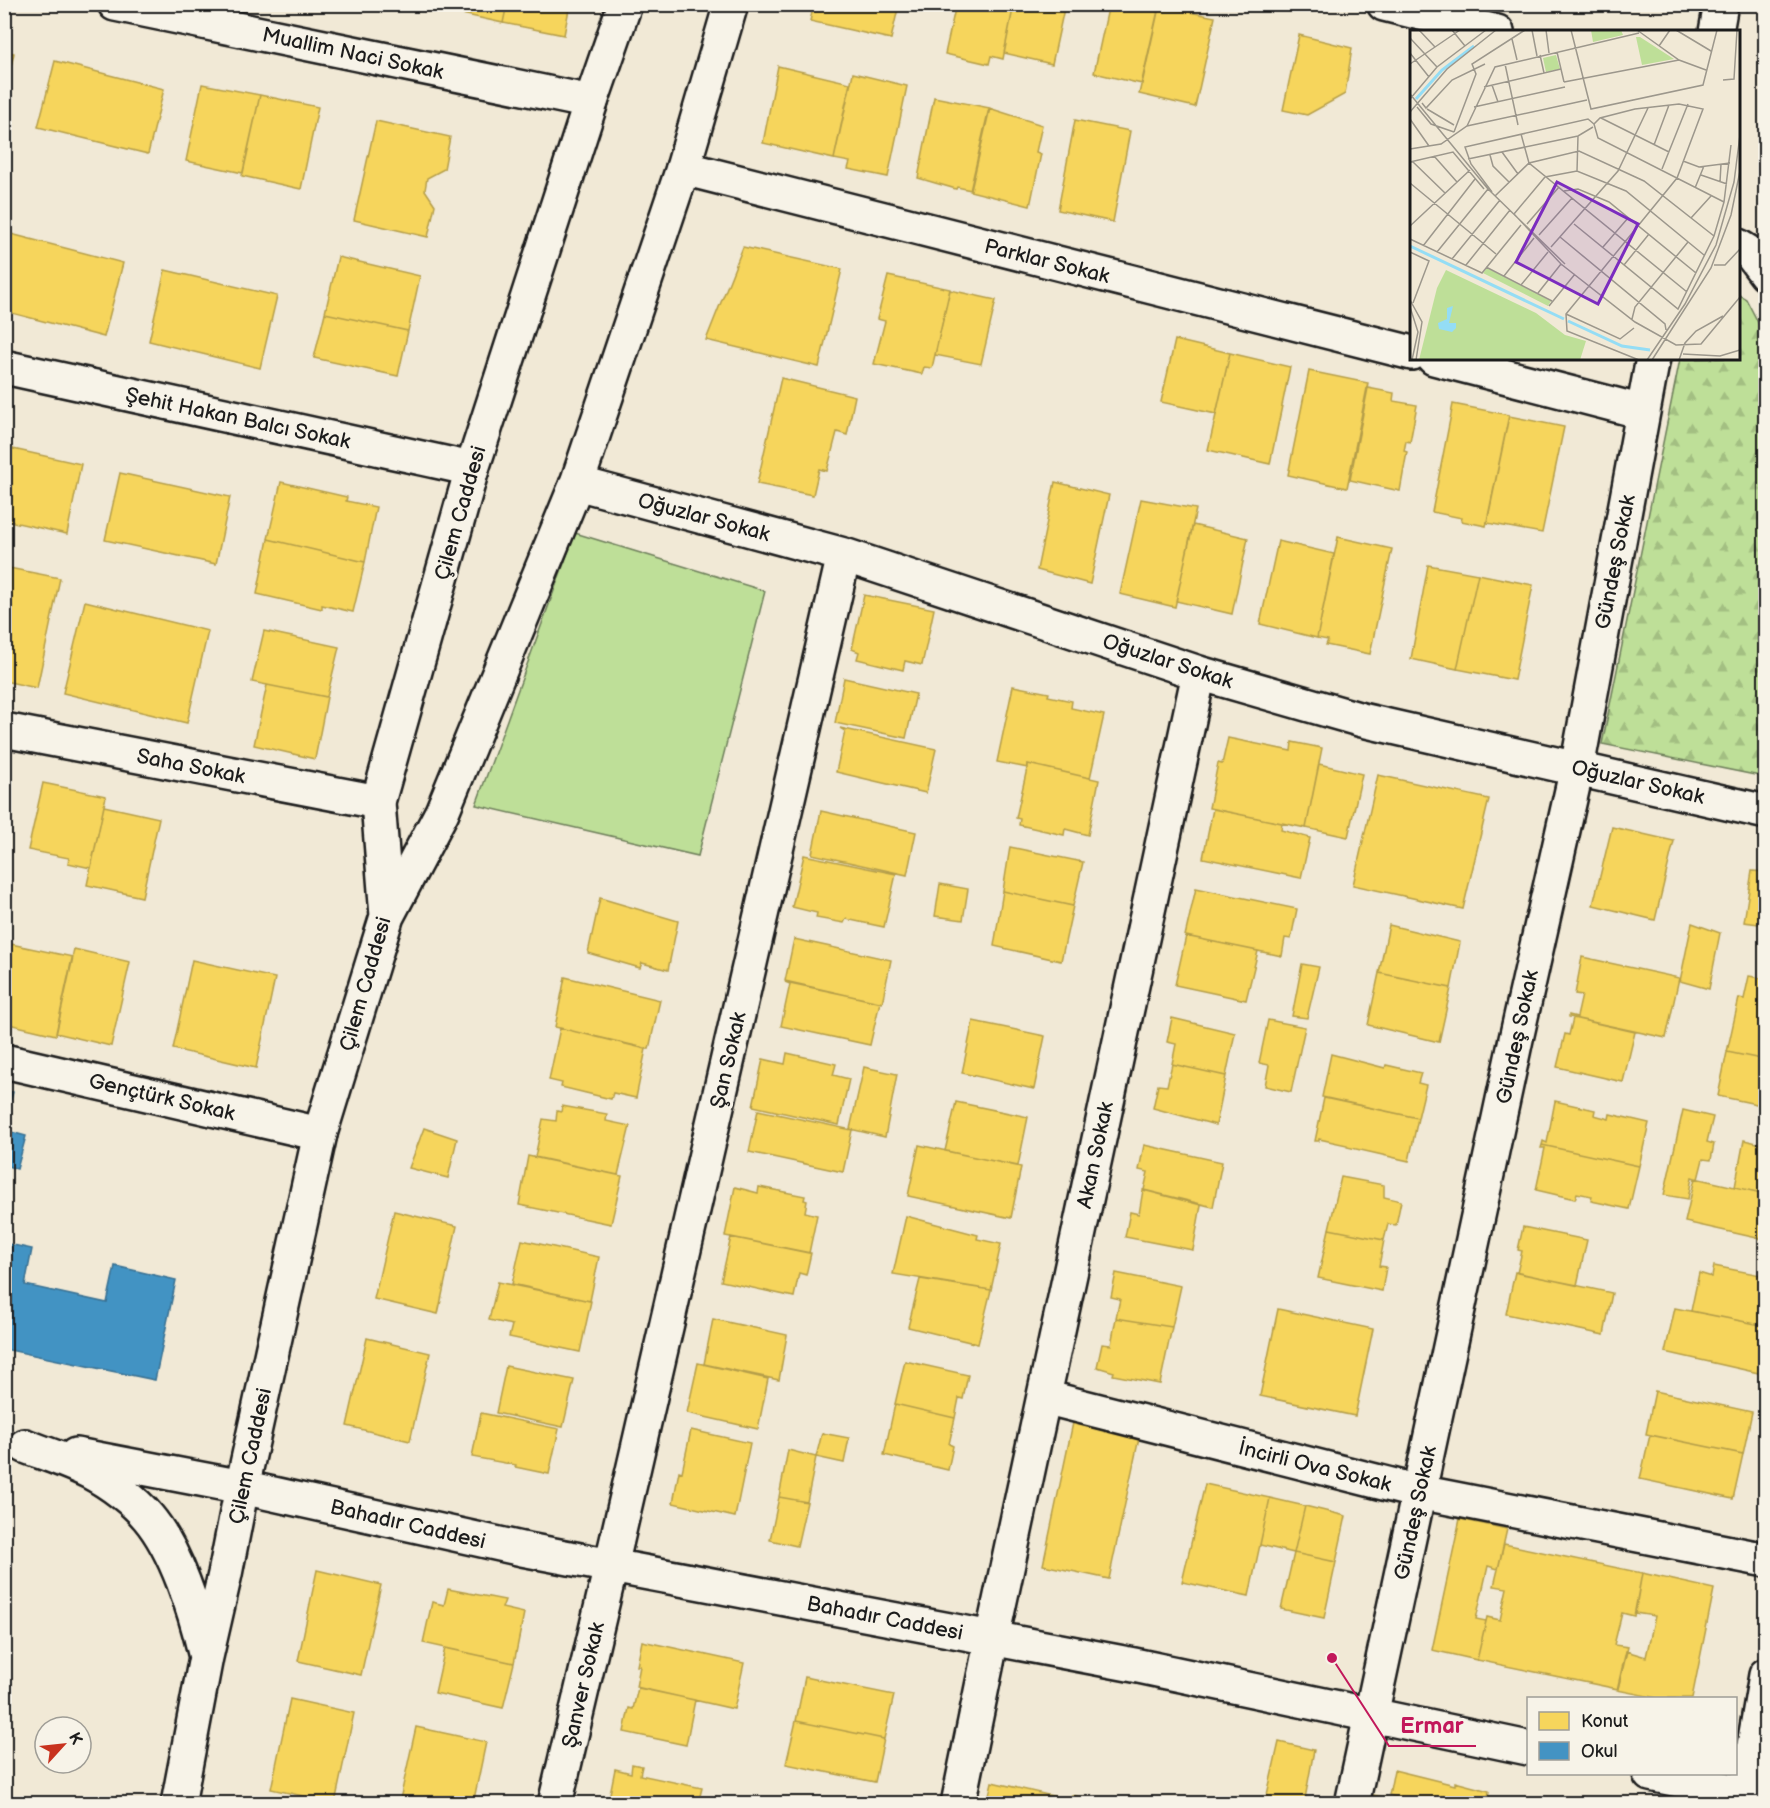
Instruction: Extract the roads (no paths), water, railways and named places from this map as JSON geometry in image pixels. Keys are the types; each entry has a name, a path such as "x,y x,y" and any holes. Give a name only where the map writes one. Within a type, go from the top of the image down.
{"street":[{"name":"Muallim Naci Sokak","path":"115,4 591,102"},
{"name":"Çilem Caddesi","path":"178,1803 242,1487 320,1134 387,916 378,802 472,469 625,4"},
{"path":"387,916 442,813 577,483 683,168 731,4"},
{"path":"1384,4 1489,30"},
{"path":"1716,30 1721,4"},
{"name":"Parklar Sokak","path":"683,168 1410,352"},
{"path":"1740,247 1751,254 1766,274"},
{"path":"1442,360 1643,412"},
{"name":"Gündeş Sokak","path":"1352,1803 1577,768 1653,360"},
{"name":"Şehit Hakan Balcı Sokak","path":"4,367 472,469"},
{"name":"Oğuzlar Sokak","path":"577,483 844,555 1198,673 1362,720 1766,812"},
{"name":"Şan Sokak","path":"611,1566 844,555"},
{"name":"Akan Sokak","path":"958,1803 1198,673"},
{"name":"Saha Sokak","path":"4,730 378,802"},
{"name":"Gençtürk Sokak","path":"4,1061 320,1134"},
{"name":"İncirli Ova Sokak","path":"1044,1397 1419,1492 1766,1560"},
{"path":"15,1444 90,1472 129,1498 148,1518 165,1543 184,1584 198,1623 206,1657"},
{"name":"Bahadır Caddesi","path":"15,1444 242,1487 522,1549 1134,1665 1527,1748"},
{"name":"Şanver Sokak","path":"555,1803 611,1566"},
{"path":"1658,1775 1752,1798 1766,1675"}],"place":[{"name":"Ermar","path":"1332,1658"}]}
